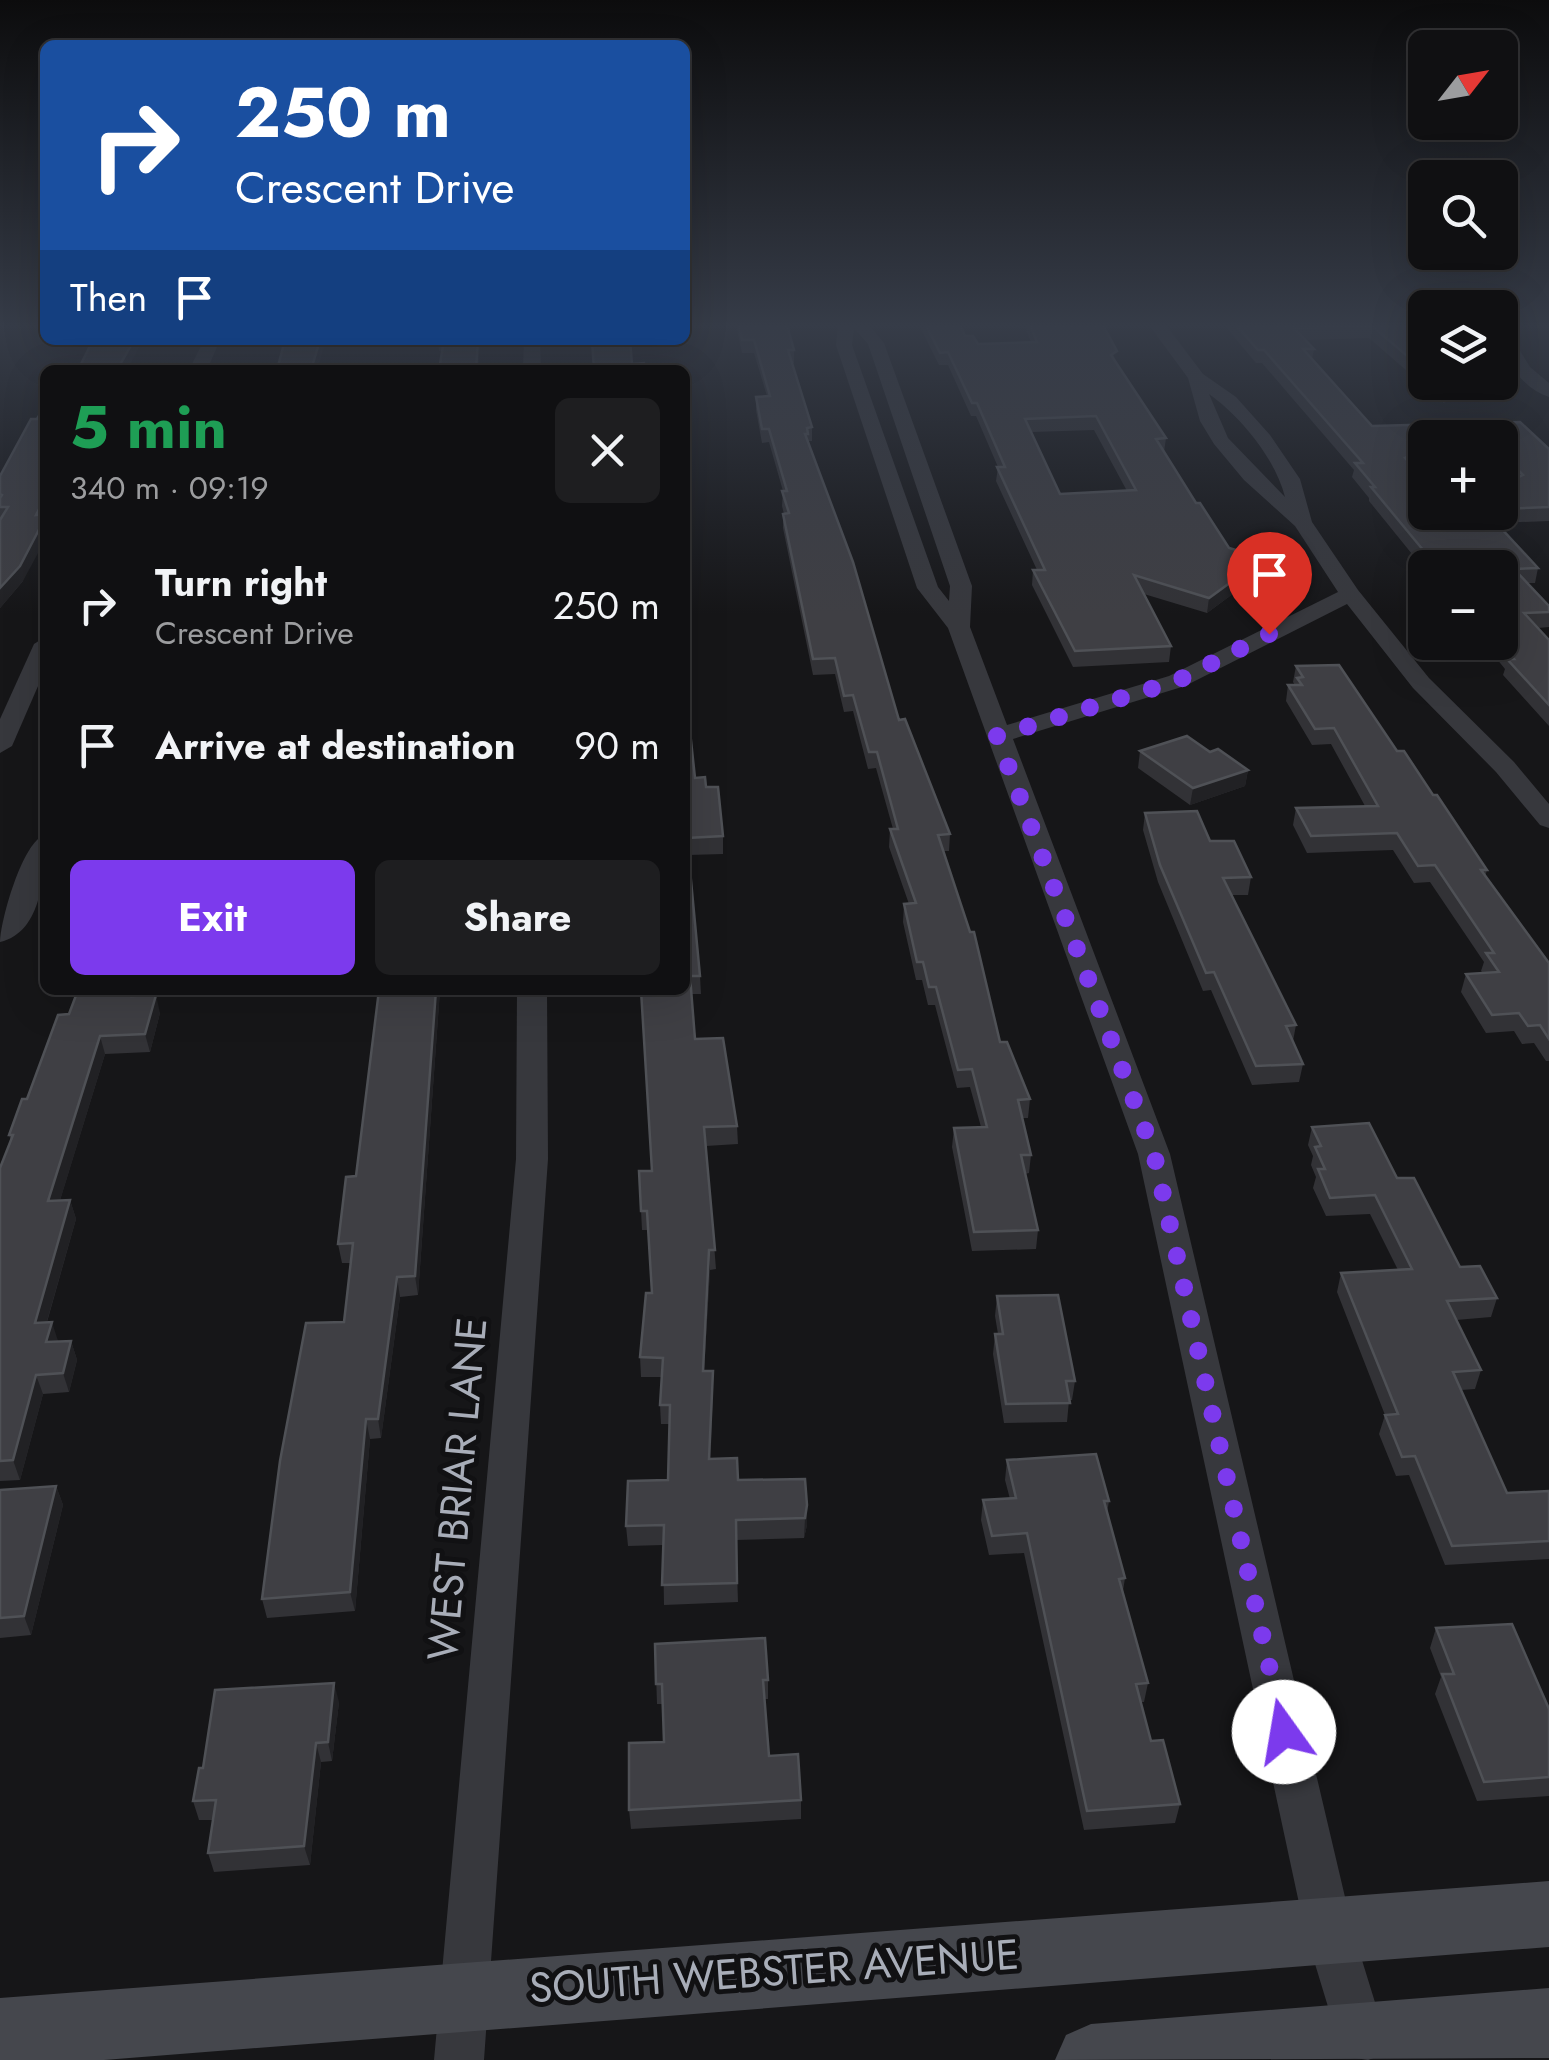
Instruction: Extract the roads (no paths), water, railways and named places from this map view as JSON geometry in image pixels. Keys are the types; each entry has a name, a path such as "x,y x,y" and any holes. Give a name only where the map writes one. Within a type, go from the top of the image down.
{"main road":[{"name":"SOUTH WEBSTER AVENUE","path":"0,2033 461,2027 1329,1930 1549,1914"},
{"path":"1092,2060 1549,2023"}],"street":[{"path":"870,421 928,588 958,628 1154,1154 1329,1930 1361,2038"},
{"path":"903,421 960,586 958,628"},
{"path":"1210,421 1238,464 1302,522 1350,594 1421,682 1505,767 1549,820"},
{"path":"1247,421 1290,479 1302,522"},
{"path":"997,736 1177,681 1350,594"},
{"path":"0,746 40,655"},
{"path":"0,934 14,922 40,856"},
{"name":"WEST BRIAR LANE","path":"461,2027 532,1159 532,995"}]}
